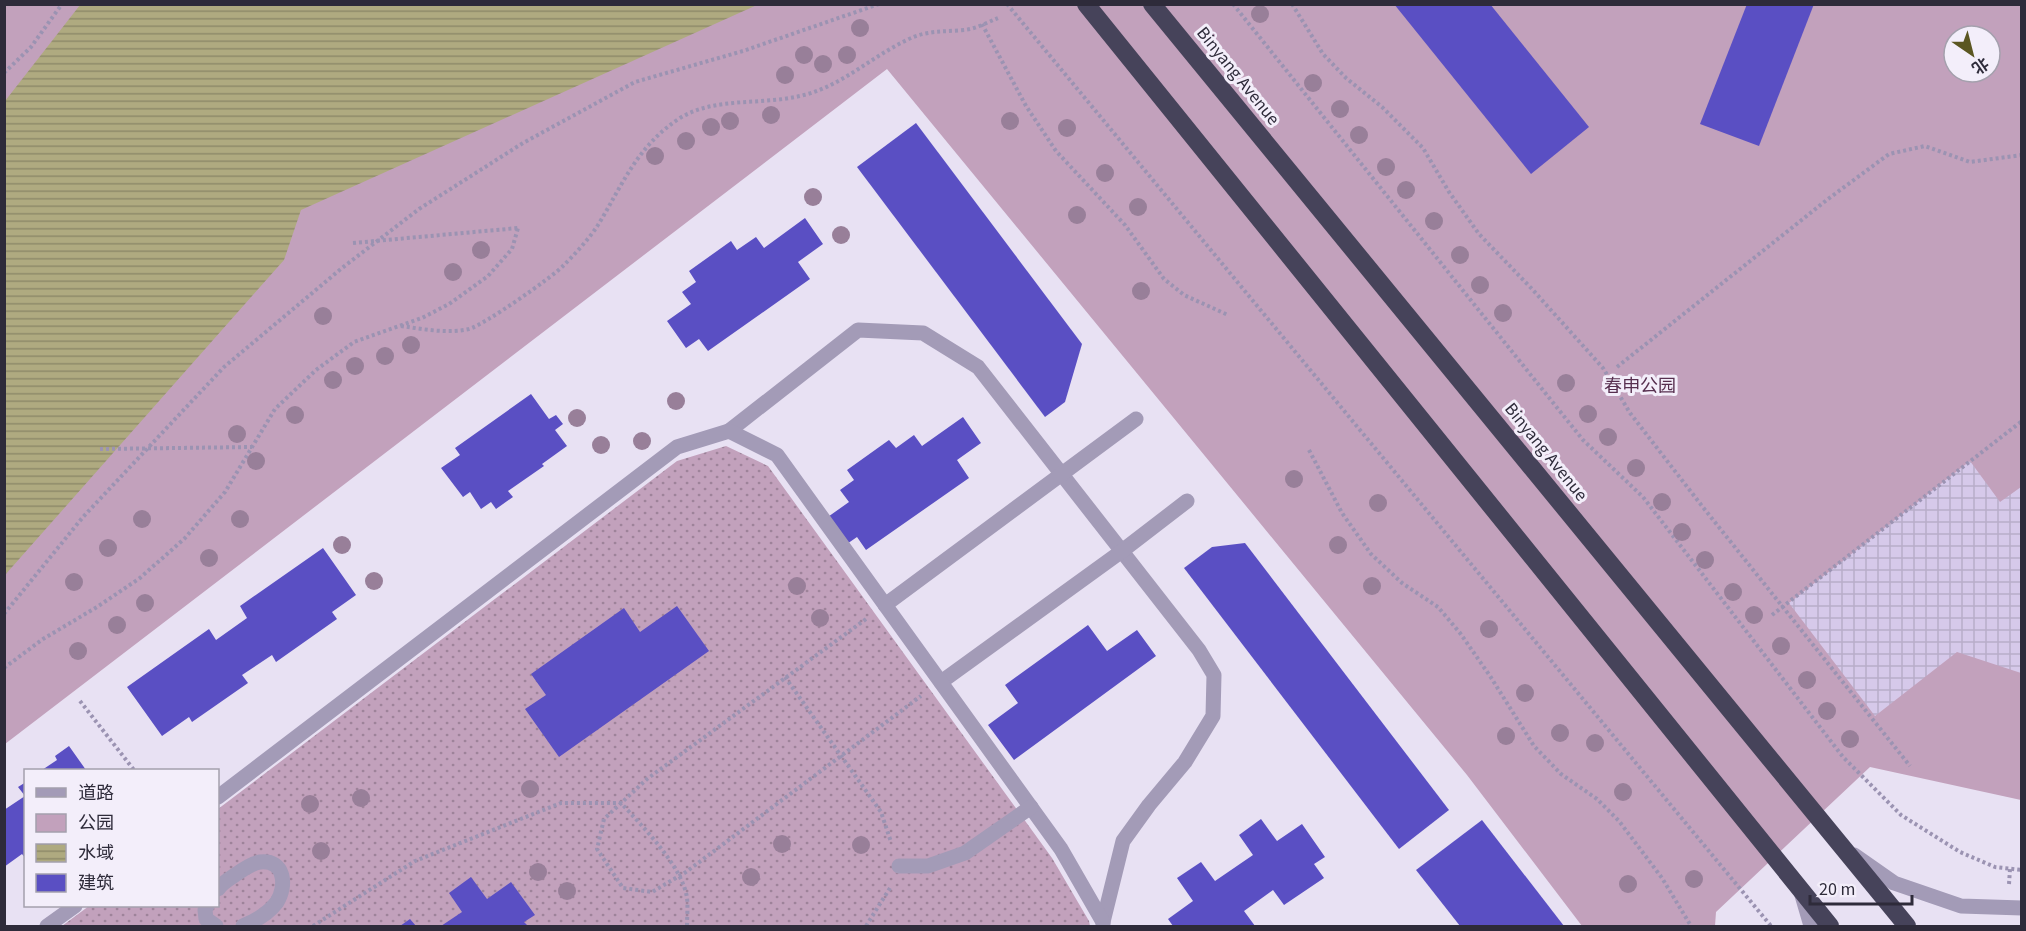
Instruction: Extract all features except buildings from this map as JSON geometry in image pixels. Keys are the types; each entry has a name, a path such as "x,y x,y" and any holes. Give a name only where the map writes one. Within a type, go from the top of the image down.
{"highway":[{"path":"1086,4 1830,927"},
{"name":"Binyang Avenue","path":"1152,4 1907,927"}],"street":[{"path":"219,796 677,447 729,430 858,330 924,333 978,367 1199,650 1214,675 1214,716 1185,762 1149,805 1124,841 1103,924"},
{"path":"885,605 1136,419"},
{"path":"729,430 777,455 1061,849 1103,924"},
{"path":"941,682 1187,501"},
{"path":"899,866 928,866 965,853 1031,807"},
{"path":"1841,846 1894,883 1961,906 2022,908"},
{"path":"219,888 242,870 260,862 279,869 283,876 282,889 277,902 258,919 243,927"},
{"path":"1800,889 1811,927"},
{"path":"47,927 74,907"},
{"path":"206,907 206,919 216,927"}],"path":[{"path":"4,73 31,47 62,4"},
{"path":"4,614 83,517 224,367 342,268 419,208 523,143 635,82 743,51 879,4"},
{"path":"1007,4 1771,927"},
{"path":"1233,4 1583,440 1642,497 1843,757 1901,815 1960,852 1995,867 2022,870"},
{"path":"1292,4 1323,54 1423,148 1449,192 1479,234 1603,368 1630,412 1782,608 1910,766"},
{"path":"401,326 436,331 469,328 494,315 562,268 597,227 634,161 650,143 680,118 708,106 802,96 846,79 908,39 931,31 967,30 999,18"},
{"path":"982,24 1026,106 1056,151 1125,225 1164,279 1184,295 1228,315"},
{"path":"1617,367 1888,154 1925,146 1970,162 2022,155"},
{"path":"4,668 43,639 141,578 185,538 225,492 275,409 316,370 354,342 422,318 449,304 488,276 512,249 518,228 353,243"},
{"path":"1772,615 2022,421"},
{"path":"100,449 252,447"},
{"path":"1310,450 1342,513 1371,554 1402,583 1438,607 1460,633 1490,676 1534,746 1562,774 1597,800 1619,821 1662,878 1692,927"},
{"path":"885,605 647,779 604,819 597,849 623,888 652,892 680,876 941,682"},
{"path":"785,678 881,812 899,866 886,896 866,927"},
{"path":"80,701 132,769"},
{"path":"313,927 415,861 561,803 621,803 658,845 680,876 687,897 687,927"}],"green space":[{"name":"春申公园","path":"5,5 2021,5 2021,800 1870,767 1716,912 1715,926 1582,926 1467,775 887,69 5,744"},
{"path":"726,446 768,466 1052,858 1090,926 62,926 88,907 219,907 219,808 677,461"}],"shaded area":[{"path":"1970,461 2000,502 2021,487 2021,673 1957,652 1875,716 1789,603"}],"water":[{"path":"81,4 757,5 301,210 284,260 5,575 5,101"}]}
